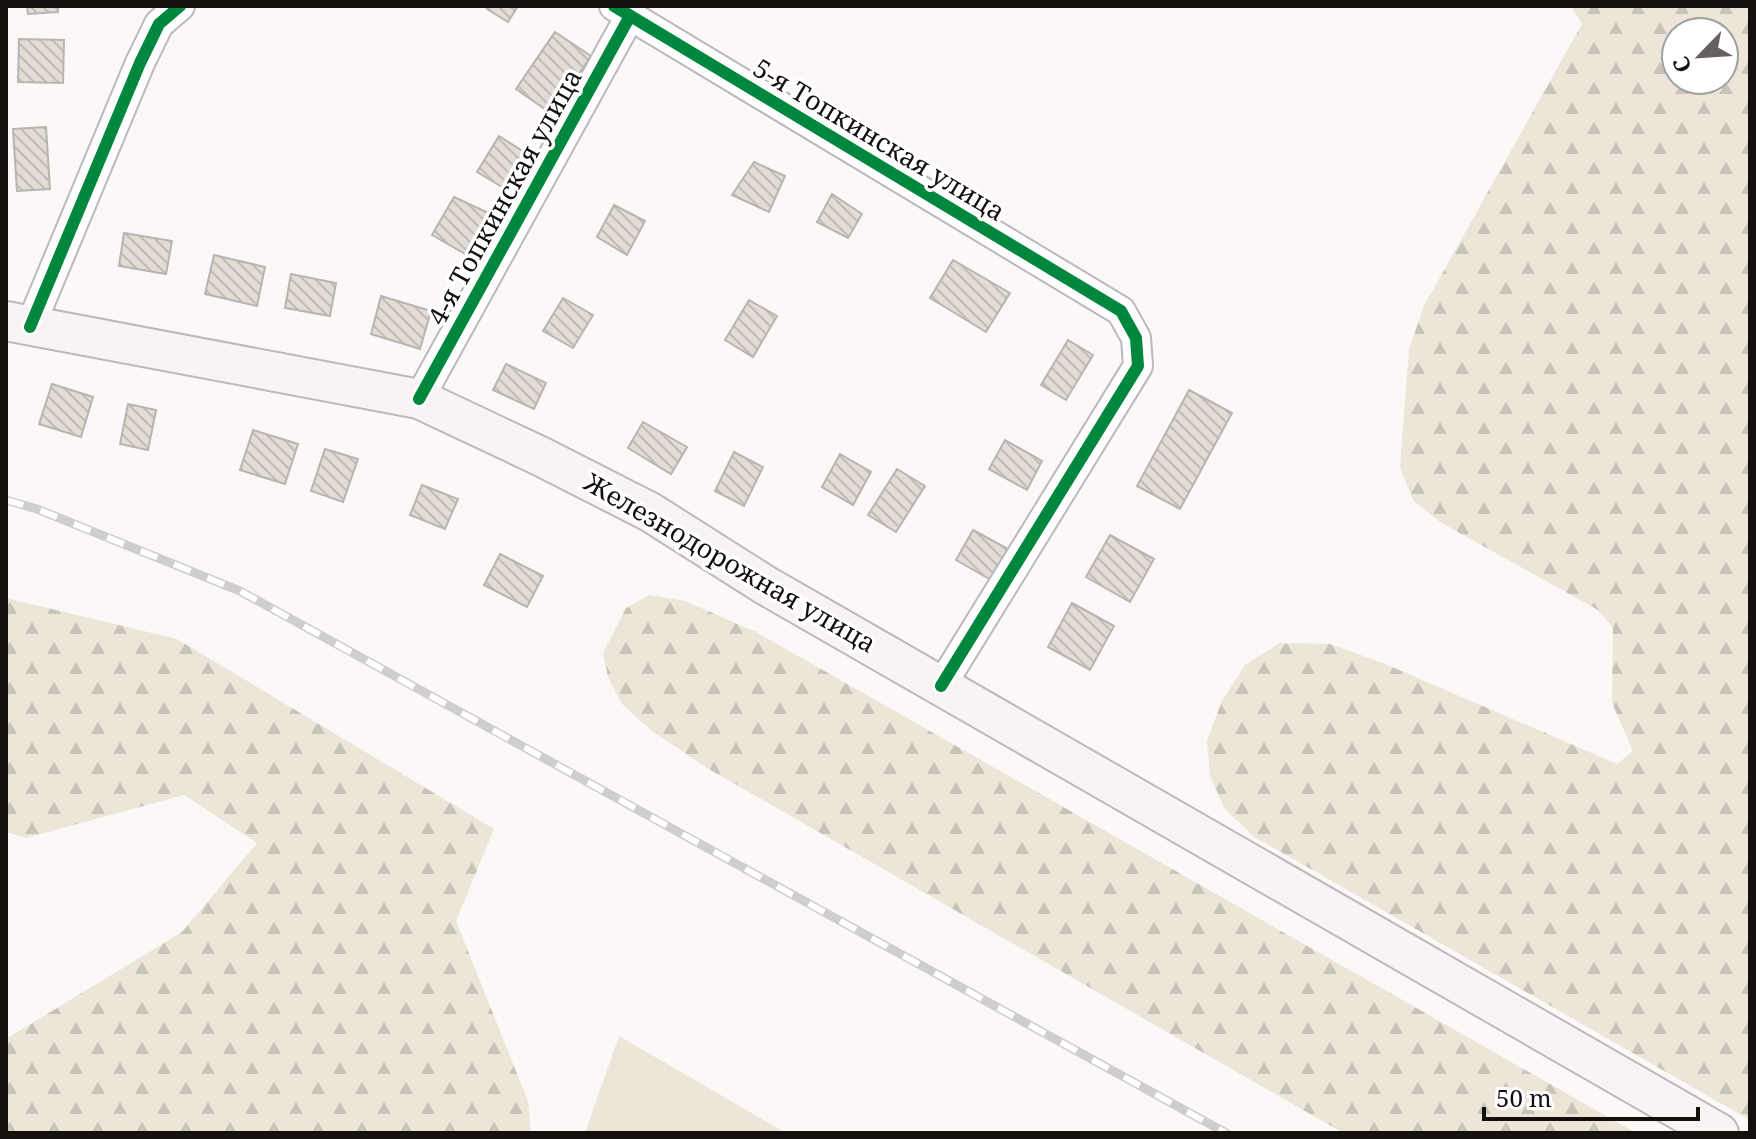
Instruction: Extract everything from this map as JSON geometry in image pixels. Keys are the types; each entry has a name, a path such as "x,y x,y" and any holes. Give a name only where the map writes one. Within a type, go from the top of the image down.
{"main road":[{"name":"Железнодорожная улица","path":"18,324 419,399 540,456 650,512 765,585 1719,1133"}],"street":[{"path":"18,324 159,24 180,6"},
{"name":"5-я Топкинская улица","path":"622,11 1121,311 1136,338 1138,366 941,686"},
{"name":"4-я Топкинская улица","path":"419,399 622,11"}],"green space":[{"path":"1571,6 1750,6 1750,1120 1253,836 1225,809 1210,776 1207,741 1222,701 1245,665 1280,643 1330,644 1383,663 1617,764 1633,751 1612,703 1613,628 1598,610 1440,522 1413,500 1400,467 1409,349 1424,306 1582,24"},
{"path":"649,595 685,601 756,632 1636,1133 1343,1133 707,768 652,731 622,704 608,677 603,653 626,608"},
{"path":"6,598 177,639 494,829 456,921 528,1101 531,1133 6,1133 6,1039 182,932 257,843 184,795 26,838 6,832"},
{"path":"619,1036 786,1133 585,1133"}],"building":[{"path":"27,6 58,6 58,12 28,14"},
{"path":"489,6 518,6 508,22 487,9"},
{"path":"555,32 591,56 552,114 516,89"},
{"path":"19,39 64,40 63,83 18,82"},
{"path":"46,127 50,189 17,191 13,129"},
{"path":"499,136 529,155 507,190 477,172"},
{"path":"754,162 785,176 769,212 732,195"},
{"path":"832,194 862,214 848,238 817,222"},
{"path":"454,197 497,217 474,259 432,235"},
{"path":"614,205 645,221 627,255 597,237"},
{"path":"124,233 172,241 166,274 119,266"},
{"path":"214,255 265,267 257,306 205,294"},
{"path":"953,260 1010,293 986,332 930,298"},
{"path":"291,274 336,283 330,316 285,308"},
{"path":"381,296 431,311 420,349 371,334"},
{"path":"563,298 593,315 573,348 543,331"},
{"path":"749,300 777,316 753,357 725,340"},
{"path":"1068,340 1093,355 1066,400 1041,385"},
{"path":"506,364 546,383 534,409 493,390"},
{"path":"52,384 93,397 81,437 39,424"},
{"path":"1189,390 1232,413 1180,509 1137,486"},
{"path":"128,404 156,410 148,450 120,444"},
{"path":"643,422 687,447 671,474 628,448"},
{"path":"253,430 298,444 285,484 240,470"},
{"path":"1005,440 1042,461 1027,490 989,469"},
{"path":"325,449 358,459 343,502 311,491"},
{"path":"734,452 763,467 744,506 715,491"},
{"path":"840,454 871,472 853,505 822,487"},
{"path":"897,469 925,486 896,532 868,515"},
{"path":"422,485 458,499 445,529 410,515"},
{"path":"973,530 1008,549 991,580 956,560"},
{"path":"1110,535 1154,559 1130,602 1086,577"},
{"path":"500,554 543,576 527,607 484,585"},
{"path":"1072,603 1114,626 1090,670 1048,647"}],"railway":[{"path":"6,500 37,509 240,591 1226,1133"}],"cycle path":[{"path":"30,327 140,63 159,24 180,6"},
{"path":"614,6 1121,311 1136,338 1138,366 941,686"},
{"path":"419,399 630,16"}]}
